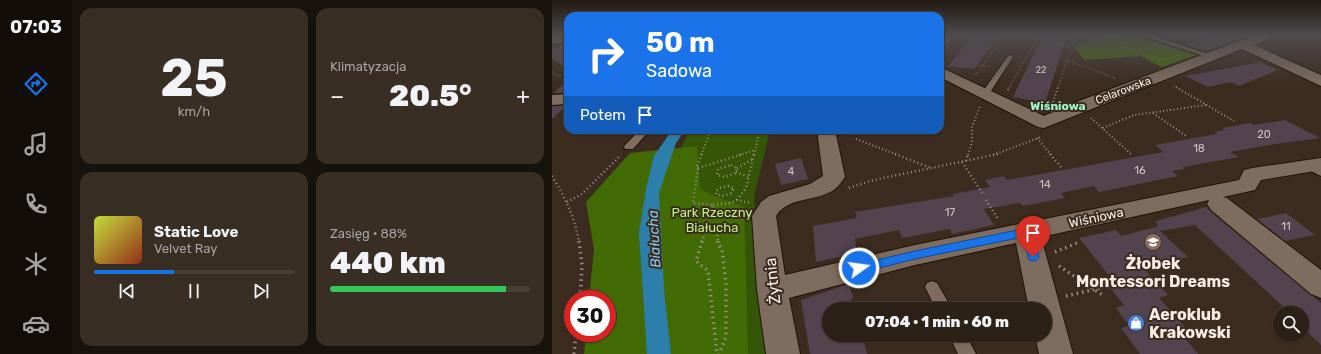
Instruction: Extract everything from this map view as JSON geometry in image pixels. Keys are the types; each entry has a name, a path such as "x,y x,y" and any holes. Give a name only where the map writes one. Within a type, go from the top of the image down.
{"street":[{"name":"Celarowska","path":"1046,129 1135,86 1227,52"},
{"path":"1258,52 1321,81"},
{"path":"944,73 1001,102 1046,129"},
{"path":"552,100 564,99"},
{"name":"Żytnia","path":"783,354 772,290 764,216 767,209 775,202 823,187 830,183 834,177 835,134"},
{"name":"Wiśniowa","path":"772,290 915,255 1030,244 1246,184 1252,175 1317,167"},
{"path":"1219,204 1321,286"},
{"path":"1030,244 1041,302"},
{"path":"1052,341 1056,354"}],"lane":[{"path":"1192,52 1212,57"},
{"path":"985,94 1010,57"},
{"path":"628,147 641,134"},
{"path":"932,287 940,302"},
{"path":"961,342 967,354"}],"path":[{"path":"968,85 992,52"},
{"path":"1001,102 1028,52"},
{"path":"846,188 874,180 999,154 1037,139 1046,129 1054,98 1070,52"},
{"path":"1136,52 1142,53"},
{"path":"1067,60 1095,69 1135,86"},
{"path":"552,72 558,76 564,75"},
{"path":"1160,76 1234,121"},
{"path":"964,162 972,142 972,127 985,94"},
{"path":"1103,128 1134,115 1206,105"},
{"path":"1153,113 1186,136"},
{"path":"1091,118 1131,154"},
{"path":"1037,139 1046,129"},
{"path":"709,134 697,166 698,168 693,203 712,206 696,261 708,271 718,354"},
{"path":"737,200 743,194 749,177 759,134"},
{"path":"843,134 932,169"},
{"path":"1037,139 1061,167"},
{"path":"568,202 582,194 628,147"},
{"path":"698,168 756,150"},
{"path":"737,168 731,165 719,168 716,173 719,176 729,176 736,172 737,168 754,159"},
{"path":"716,162 719,168"},
{"path":"964,162 983,194"},
{"path":"736,172 749,177"},
{"path":"552,176 568,202 578,230 582,261 580,290"},
{"path":"720,204 723,196 733,191 733,187 725,186 718,190 716,194 723,196"},
{"path":"706,225 717,226 718,244 722,249 726,284 726,337 718,354"},
{"path":"1030,244 1104,296"},
{"path":"1052,304 1100,288"},
{"path":"574,354 575,342"}],"green space":[{"path":"1078,52 1185,52 1196,55 1162,67 1140,56 1084,60"},
{"name":"Park Rzeczny Białucha","path":"688,134 769,134 754,197 769,354 695,354 679,151"},
{"path":"697,146 700,189 744,207 748,354 584,354 585,342 616,342 616,290 590,290 594,249 586,202 630,153"}],"water":[{"name":"Białucha","path":"669,134 682,134 676,143 659,193 664,290 671,354 647,354 639,233 646,189 654,156"}],"building":[{"path":"552,52 564,52 564,67 552,58"},
{"path":"960,52 987,52 974,69 948,66"},
{"path":"1035,52 1062,52 1045,103 1013,97"},
{"path":"1260,62 1278,70 1238,86 1231,82 1208,87 1186,76"},
{"path":"564,83 564,93 554,93"},
{"path":"552,106 564,106 564,108 552,119"},
{"path":"1285,120 1320,138 1230,152 1239,157 1183,167 1185,169 1172,171 1178,176 1099,192 1094,186 1061,193 1065,198 1023,206 1020,203 984,209 994,225 952,234 950,229 902,238 899,230 855,239 857,253 816,262 813,226 857,218 855,212 954,196 953,194 990,187 985,180 1004,176 1007,180 1163,152 1155,145 1217,134 1214,132 1226,130 1222,128 1250,123 1254,125"},
{"path":"801,158 808,179 781,185 775,164"},
{"path":"1207,207 1321,303 1321,345 1309,334 1309,306 1282,306 1195,225 1160,231 1188,257 1144,269 1168,295 1159,298 1185,327 1178,330 1198,354 1140,354 1121,328 1129,326 1116,308 1124,305 1103,279 1110,277 1079,238 1116,230 1121,236 1156,227 1158,228 1156,221"},
{"path":"1286,213 1315,235 1285,241 1257,219"},
{"path":"849,284 853,298 849,302 822,302 822,342 864,342 867,354 810,354 801,300"}],"place":[{"name":"Żłobek Montessori Dreams","path":"1153,242"},
{"name":"Aeroklub Krakowski","path":"1136,323"}],"district":[{"name":"Wiśniowa","path":"1058,106"}],"route":[{"path":"859,268 1027,232 1033,257"}]}
